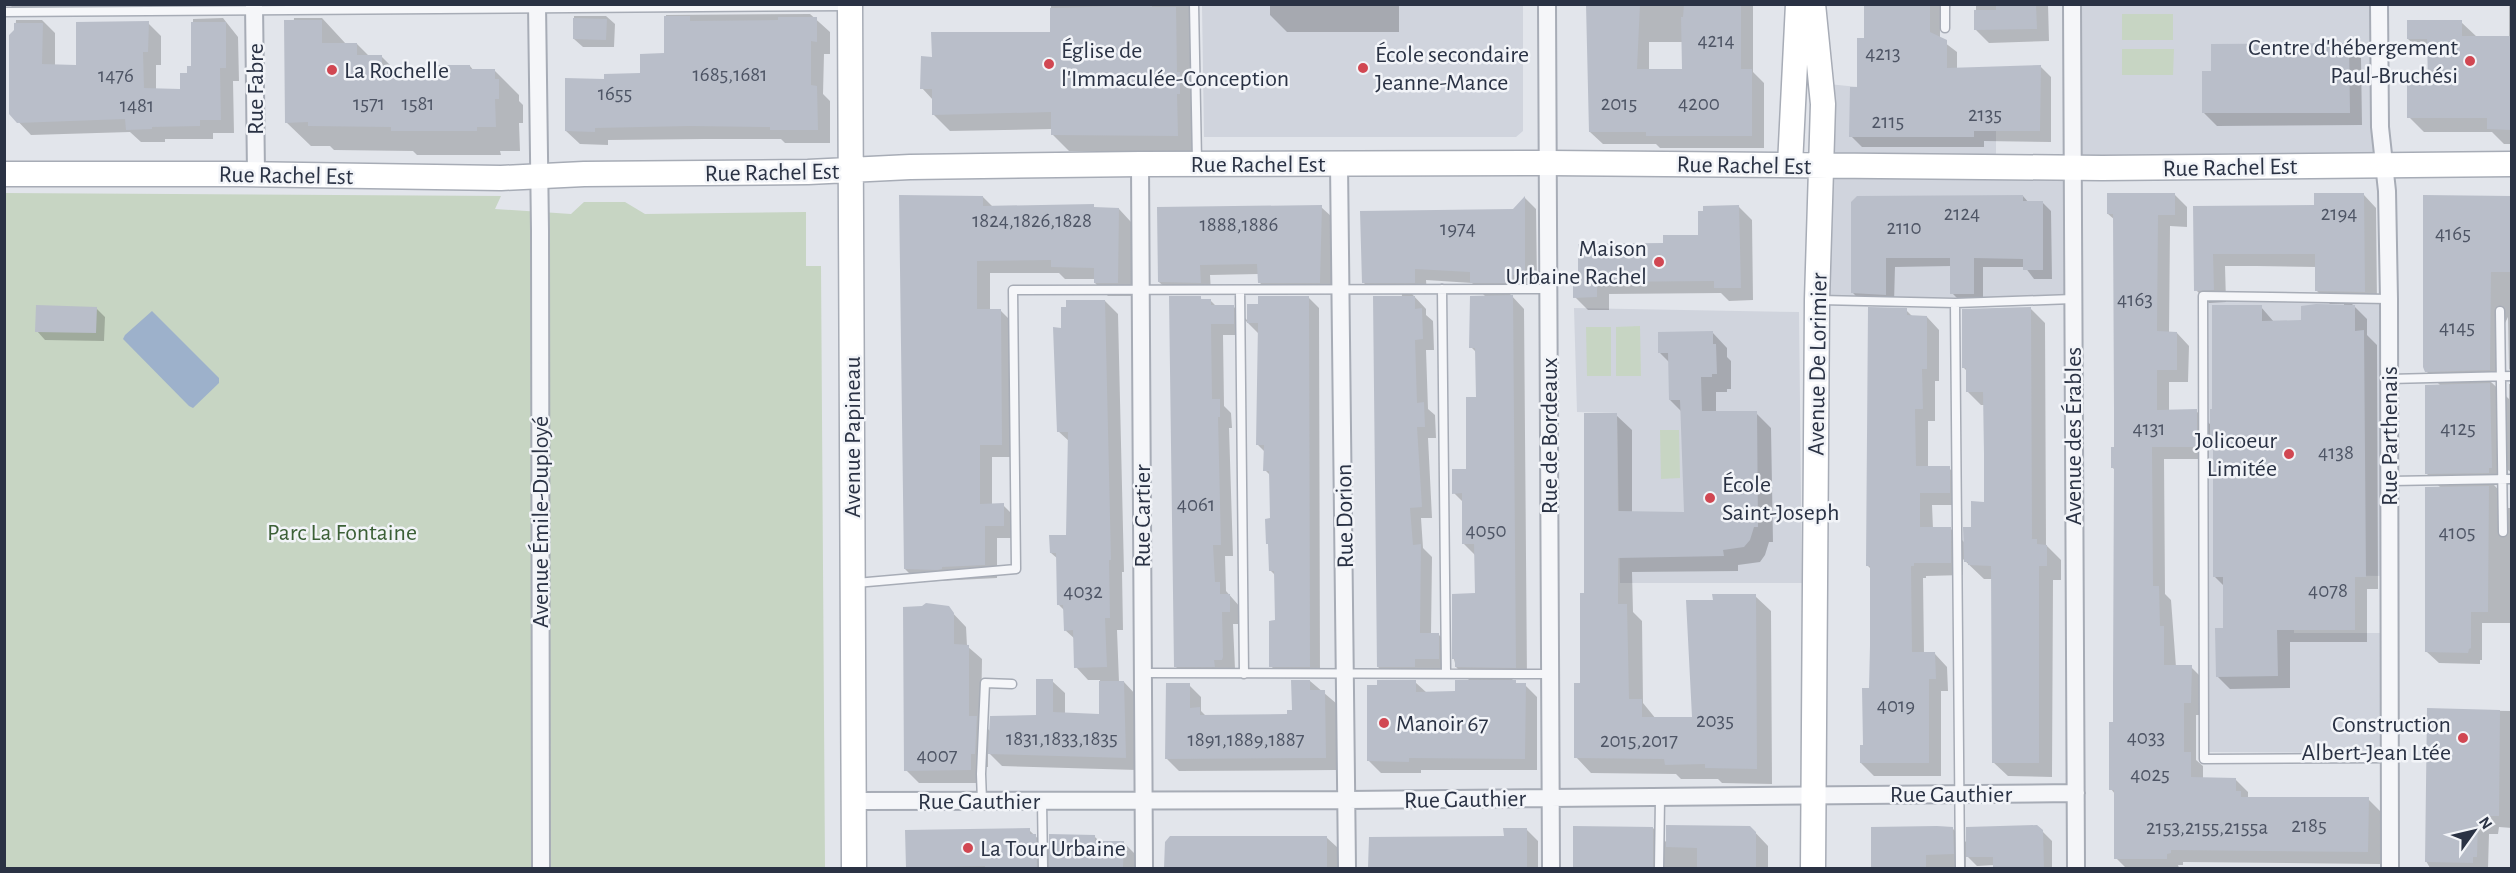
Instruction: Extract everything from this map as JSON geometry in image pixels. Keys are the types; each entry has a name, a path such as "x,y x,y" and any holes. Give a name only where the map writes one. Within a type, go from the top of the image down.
{"main road":[{"path":"1790,165 1798,4"},
{"name":"Avenue De Lorimier","path":"1813,4 1823,104 1817,300 1813,868"},
{"name":"Avenue Papineau","path":"850,5 854,868"},
{"name":"Rue Rachel Est","path":"4,174 256,174 501,178 909,167 1140,164 1549,163 2072,168 2511,164"}],"street":[{"name":"Rue de Bordeaux","path":"1547,4 1551,868"},
{"name":"Avenue des Érables","path":"2072,4 2076,868"},
{"name":"Rue Parthenais","path":"2379,4 2380,127 2387,191 2389,299 2390,868"},
{"name":"Avenue Émile-Duployé","path":"537,7 540,242 541,868"},
{"name":"Rue Fabre","path":"254,8 256,174"},
{"name":"Rue Cartier","path":"1140,164 1144,868"},
{"name":"Rue Dorion","path":"1339,164 1347,675 1347,868"},
{"name":"Rue Gauthier","path":"854,801 1660,798 2076,793"}],"lane":[{"path":"1194,4 1197,164"},
{"path":"1945,4 1945,28"},
{"path":"4,12 113,9 850,5"},
{"path":"1442,289 1446,674"},
{"path":"852,583 1016,569 1013,290 1549,289"},
{"path":"1240,290 1244,674"},
{"path":"2389,299 2203,296 2204,759 2390,758"},
{"path":"1817,300 1955,303 2073,299"},
{"path":"1955,303 1960,868"},
{"path":"2500,310 2503,532"},
{"path":"2390,379 2511,376"},
{"path":"2390,481 2511,479"},
{"path":"1143,673 1549,674"},
{"path":"982,801 985,683 1012,684"},
{"path":"1659,868 1660,798"},
{"path":"1042,801 1043,868"}],"shaded area":[{"name":"École secondaire Jeanne-Mance","path":"1202,5 1523,5 1523,131 1516,137 1204,137"},
{"path":"2072,5 2376,5 2383,165 2072,168"},
{"path":"1996,83 1996,168 2064,171 2064,299 1825,296 1828,84 1858,87"},
{"path":"2380,296 2386,576 2294,575 2294,633 2385,633 2386,753 2209,752 2206,298"},
{"name":"École Saint-Joseph","path":"1574,308 1799,312 1802,583 1620,583 1617,413 1577,412"}],"green space":[{"path":"2122,14 2173,14 2173,40 2122,40"},
{"path":"2122,49 2174,49 2173,75 2122,75"},
{"name":"Parc La Fontaine","path":"5,193 501,196 495,209 571,214 584,202 625,202 645,214 806,212 806,266 821,266 825,868 5,868"},
{"path":"1640,326 1641,376 1616,376 1616,327"},
{"path":"1586,327 1611,327 1611,376 1587,376"},
{"path":"1660,430 1679,430 1680,478 1661,479"}],"water":[{"path":"152,311 219,378 219,383 193,408 123,339"}],"building":[{"path":"1586,4 1640,4 1637,69 1682,69 1681,17 1683,17 1684,4 1741,4 1741,69 1752,69 1752,136 1646,136 1646,132 1589,132"},
{"path":"1864,4 1930,4 1930,32 1947,40 1947,68 2041,65 2040,131 1974,131 1974,137 1849,137 1850,87 1857,87 1857,38 1864,38"},
{"path":"1996,4 2036,4 2037,29 1974,30 1974,10 1996,10"},
{"name":"Église de l'Immaculée-Conception","path":"1152,5 1152,7 1176,7 1177,72 1180,72 1180,94 1177,94 1178,136 1051,135 1051,112 932,115 932,89 920,89 921,56 932,57 931,32 1050,32 1050,8"},
{"path":"664,16 690,16 690,21 817,17 817,42 811,41 811,85 817,86 818,130 690,126 595,128 595,132 565,131 565,78 604,79 604,74 640,73 640,54 664,53"},
{"path":"573,18 607,19 606,40 573,39"},
{"path":"284,20 322,20 322,43 357,43 357,55 382,55 382,78 418,79 419,70 436,69 436,65 470,65 470,69 495,69 495,79 499,79 499,99 495,99 496,127 477,127 477,131 391,131 391,127 308,126 308,122 285,123"},
{"name":"Centre d'hébergement Paul-Bruchési","path":"2407,20 2462,20 2462,36 2511,36 2511,130 2487,129 2487,118 2407,118 2407,83 2428,83 2427,39 2407,39"},
{"path":"149,21 148,52 143,52 144,88 180,89 180,73 187,73 187,66 191,66 191,22 226,22 226,68 220,68 221,120 200,120 200,126 126,130 125,119 17,123 9,114 9,35 14,30 14,23 43,23 42,64 76,65 76,22"},
{"path":"2349,43 2350,113 2202,113 2202,71 2211,71 2211,44"},
{"path":"2107,193 2175,193 2175,215 2158,215 2157,331 2177,332 2177,370 2157,370 2157,410 2197,409 2197,447 2152,447 2153,586 2159,586 2160,626 2164,626 2164,665 2192,665 2191,703 2184,703 2184,752 2191,752 2191,777 2236,778 2236,791 2241,791 2241,797 2369,797 2368,852 2171,850 2171,853 2167,854 2167,859 2114,859 2114,790 2109,790 2109,722 2113,722 2114,468 2111,468 2111,447 2114,447 2113,214 2107,214"},
{"path":"2314,193 2364,193 2365,292 2315,291 2315,254 2213,254 2214,290 2194,291 2193,206 2314,205"},
{"path":"899,195 983,196 983,206 1094,204 1094,207 1119,208 1118,283 1094,283 1094,268 1051,267 1051,260 977,261 977,309 1001,309 1002,445 980,445 980,504 1004,503 1004,526 985,526 985,565 942,567 937,570 904,569"},
{"path":"2023,195 2023,201 2043,201 2043,270 2023,270 2023,259 1974,258 1974,294 1950,294 1950,258 1886,258 1886,295 1851,293 1851,202 1857,196"},
{"path":"2423,195 2511,196 2511,272 2491,272 2490,370 2425,372 2423,367"},
{"path":"1525,196 1525,276 1513,275 1513,283 1470,283 1470,272 1415,269 1415,283 1362,283 1360,211 1513,209"},
{"path":"1322,205 1320,283 1258,283 1257,264 1200,265 1201,283 1158,282 1157,207"},
{"name":"Maison Urbaine Rachel","path":"1739,205 1741,288 1714,288 1714,281 1597,282 1597,297 1573,298 1573,280 1578,280 1578,244 1663,243 1663,235 1698,235 1698,211 1703,211 1703,206"},
{"path":"1513,295 1516,668 1455,667 1455,659 1452,659 1452,594 1475,593 1474,544 1462,544 1462,493 1452,494 1452,469 1466,469 1466,397 1476,397 1475,348 1469,348 1470,296"},
{"path":"1169,296 1201,296 1201,299 1211,299 1211,305 1234,305 1234,324 1211,324 1212,399 1220,399 1220,417 1218,417 1221,545 1213,545 1215,582 1220,582 1220,594 1230,594 1230,612 1222,612 1223,657 1222,660 1214,660 1215,667 1174,667"},
{"path":"1258,296 1309,296 1310,667 1269,667 1269,621 1275,620 1274,571 1269,571 1268,544 1266,544 1265,519 1270,518 1269,471 1263,471 1264,445 1256,445 1258,323 1247,323 1247,304 1258,304"},
{"path":"1373,296 1415,296 1415,309 1422,308 1423,339 1415,340 1417,403 1424,402 1425,427 1417,427 1422,507 1410,508 1413,545 1421,544 1420,633 1439,633 1439,659 1415,659 1415,667 1377,667"},
{"path":"1066,300 1105,300 1111,560 1109,560 1110,618 1105,618 1107,667 1074,668 1073,630 1064,631 1063,605 1057,605 1056,553 1050,553 1049,535 1066,535 1068,432 1057,432 1053,327 1061,328 1061,307 1066,307"},
{"path":"36,305 97,307 96,333 35,332"},
{"name":"Jolicoeur Limitée","path":"2212,305 2262,305 2262,321 2301,320 2301,306 2355,305 2355,331 2364,330 2366,577 2355,577 2355,630 2277,630 2278,676 2216,677 2215,628 2223,628 2223,577 2213,577 2213,447 2210,447"},
{"path":"1868,307 1907,308 1907,315 1927,316 1927,369 1922,369 1923,409 1915,409 1916,466 1950,466 1950,493 1920,493 1920,527 1951,527 1951,563 1914,563 1914,566 1911,566 1912,652 1935,652 1936,679 1929,679 1929,763 1860,763 1860,745 1863,745 1862,688 1869,688 1870,646 1870,566 1866,566"},
{"path":"2031,307 2032,539 2037,539 2037,544 2047,545 2047,566 2039,566 2039,763 1992,763 1991,566 1968,565 1968,562 1964,562 1963,527 1971,527 1971,501 1984,502 1983,392 1966,392 1966,368 1962,368 1962,309"},
{"path":"1713,331 1717,374 1712,374 1712,377 1701,377 1702,411 1757,411 1758,527 1754,527 1750,540 1744,547 1723,550 1724,556 1618,558 1618,604 1627,604 1629,699 1642,699 1642,717 1692,717 1686,600 1713,600 1712,594 1756,594 1757,769 1705,768 1705,764 1665,765 1664,759 1574,758 1574,683 1580,683 1580,593 1584,593 1584,413 1617,413 1618,511 1684,512 1680,400 1669,400 1668,353 1658,353 1658,332"},
{"path":"2490,383 2492,468 2489,468 2489,473 2425,474 2425,385"},
{"path":"2489,486 2488,612 2471,612 2471,648 2468,653 2425,652 2425,487"},
{"path":"926,603 949,606 954,613 954,644 969,645 969,716 977,716 975,754 971,754 971,770 904,771 903,607 922,606"},
{"path":"1036,679 1053,679 1053,712 1099,714 1099,681 1124,681 1126,758 988,754 990,716 1036,715"},
{"path":"1291,680 1310,680 1310,690 1325,690 1326,758 1165,759 1166,683 1190,683 1190,708 1200,707 1200,715 1287,714 1287,710 1292,710"},
{"path":"1377,680 1416,680 1416,692 1455,691 1455,680 1516,680 1516,683 1526,683 1525,759 1409,758 1409,762 1367,761 1367,685 1377,685"},
{"path":"2427,708 2500,710 2499,816 2487,816 2487,823 2478,823 2477,857 2473,857 2473,863 2425,862"},
{"path":"1666,825 1750,826 1756,832 1756,868 1697,868 1697,848 1666,847"},
{"path":"2037,825 2043,830 2044,868 1993,868 1993,857 1966,857 1966,827"},
{"path":"1573,826 1653,827 1653,868 1573,868"},
{"path":"1871,827 1953,827 1954,854 1926,855 1926,868 1871,868"},
{"name":"La Tour Urbaine","path":"1030,828 1030,834 1036,834 1037,868 985,868 985,866 906,868 905,830"},
{"path":"1503,828 1527,828 1527,868 1368,868 1369,837 1504,836"},
{"path":"1049,834 1095,835 1095,841 1124,841 1123,868 1049,868"},
{"path":"1170,836 1327,836 1327,868 1164,868 1165,842"}],"place":[{"name":"Centre d'hébergement Paul-Bruchési","path":"2470,61"},
{"name":"Église de l'Immaculée-Conception","path":"1049,64"},
{"name":"École secondaire Jeanne-Mance","path":"1363,68"},
{"name":"La Rochelle","path":"332,70"},
{"name":"Maison Urbaine Rachel","path":"1659,262"},
{"name":"Jolicoeur Limitée","path":"2289,454"},
{"name":"École Saint-Joseph","path":"1710,498"},
{"name":"Manoir 67","path":"1384,723"},
{"name":"Construction Albert-Jean Ltée","path":"2463,738"},
{"name":"La Tour Urbaine","path":"968,848"}]}
